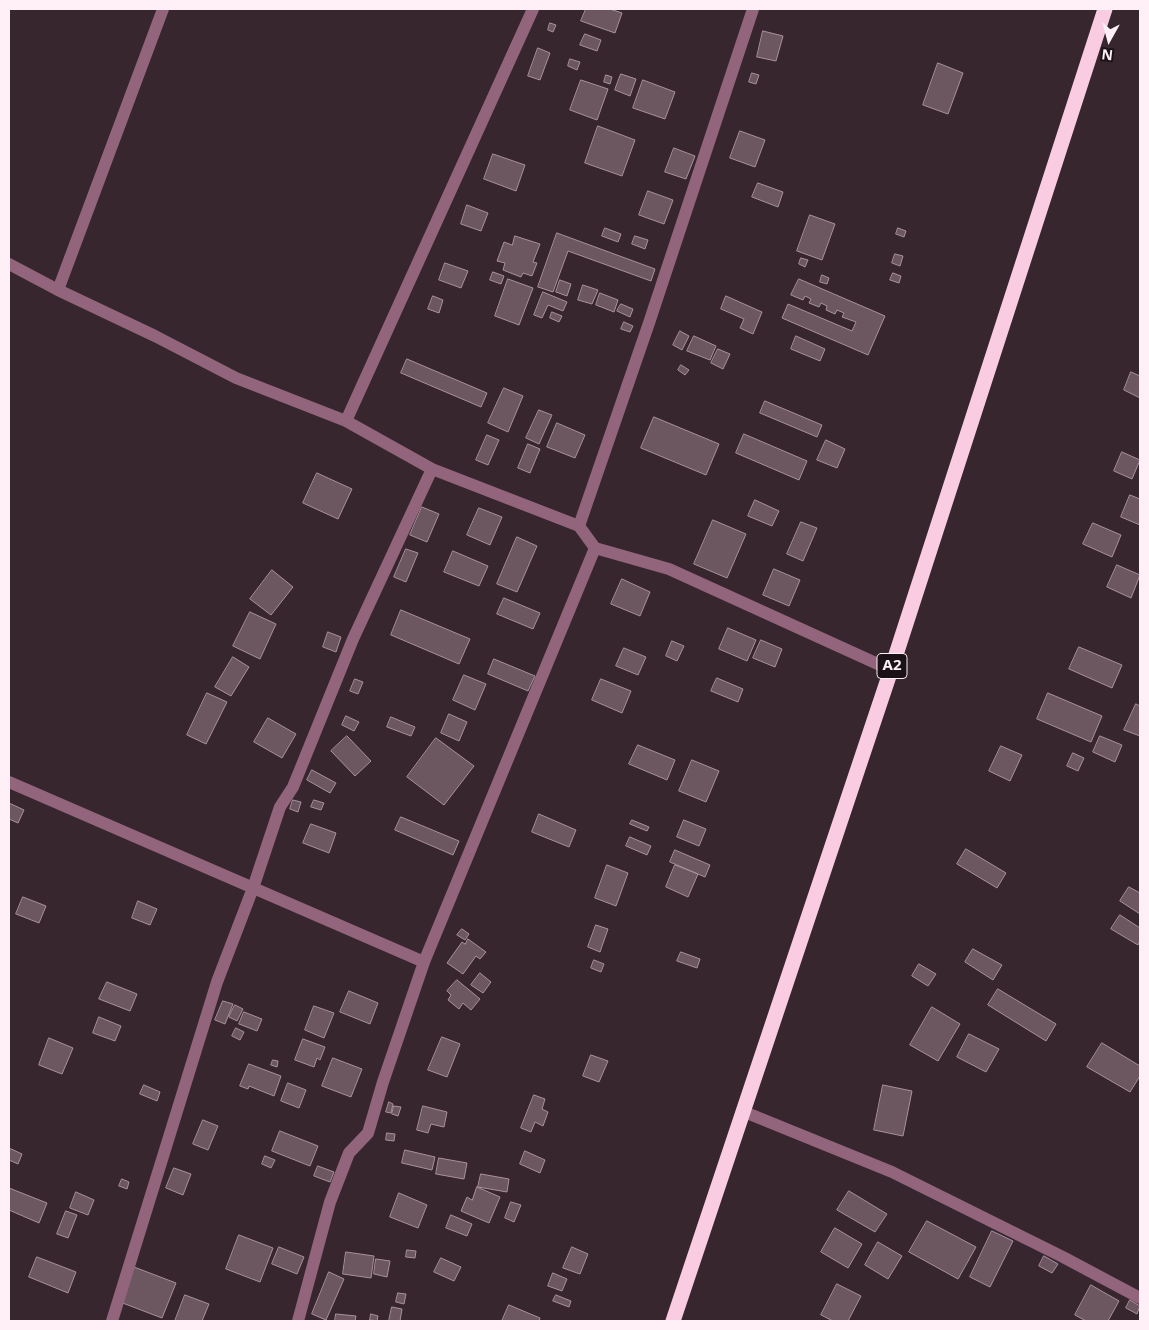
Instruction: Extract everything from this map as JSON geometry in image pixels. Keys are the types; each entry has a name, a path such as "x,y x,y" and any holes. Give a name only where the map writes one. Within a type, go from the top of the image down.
{"highway":[{"name":"A2","path":"673,1321 891,670 1105,9"}],"street":[{"path":"58,290 163,9"},
{"path":"346,421 533,9"},
{"path":"579,526 754,9"},
{"path":"9,264 236,378 346,421 432,469 579,526 595,548 669,569 891,670"},
{"path":"112,1321 217,982 280,806 293,787 353,639 432,469"},
{"path":"298,1321 330,1202 349,1153 368,1133 383,1082 424,962 595,548"},
{"path":"9,782 424,962"},
{"path":"742,1111 892,1172 1063,1257 1140,1298"}],"building":[{"path":"586,9 610,9 622,13 615,33 581,21"},
{"path":"550,23 556,25 553,32 548,30"},
{"path":"763,31 783,36 776,61 757,57"},
{"path":"585,34 601,40 597,51 580,45"},
{"path":"538,48 550,53 540,80 528,76"},
{"path":"570,59 580,62 577,70 568,66"},
{"path":"938,63 963,73 948,114 923,105"},
{"path":"752,73 759,75 756,84 749,82"},
{"path":"621,74 636,79 630,96 615,90"},
{"path":"606,75 612,77 610,84 604,82"},
{"path":"581,80 608,89 597,120 570,110"},
{"path":"643,80 675,92 665,119 633,108"},
{"path":"598,126 635,140 622,176 585,163"},
{"path":"740,131 765,140 755,167 730,158"},
{"path":"674,148 695,156 686,179 665,172"},
{"path":"493,154 525,165 516,191 484,179"},
{"path":"758,183 783,192 778,207 752,197"},
{"path":"648,191 673,200 664,224 639,215"},
{"path":"467,205 488,213 481,231 461,224"},
{"path":"810,215 835,224 822,260 797,251"},
{"path":"605,228 621,234 618,242 602,236"},
{"path":"898,228 906,231 904,237 896,234"},
{"path":"557,233 655,269 651,281 568,251 553,292 538,287"},
{"path":"515,236 540,244 533,262 537,263 532,276 523,273 521,277 503,270 505,263 497,261 504,242 512,245"},
{"path":"635,236 648,240 645,249 632,244"},
{"path":"895,254 903,256 900,266 892,263"},
{"path":"801,258 808,260 805,267 799,264"},
{"path":"445,263 468,271 461,288 439,280"},
{"path":"493,272 504,276 501,284 490,280"},
{"path":"893,273 901,276 899,283 890,280"},
{"path":"822,275 829,278 827,284 820,282"},
{"path":"508,279 533,288 519,325 495,316"},
{"path":"799,279 885,316 868,355 782,318 788,304 852,331 856,322 842,317 844,313 837,310 835,314 826,310 827,306 821,303 819,307 809,303 811,299 805,296 803,300 791,295"},
{"path":"560,280 571,284 567,296 556,292"},
{"path":"583,285 598,290 592,304 578,300"},
{"path":"543,292 567,302 563,311 548,305 542,318 534,315"},
{"path":"600,293 618,300 614,312 596,305"},
{"path":"433,296 443,300 439,313 428,309"},
{"path":"726,296 762,312 753,334 740,328 744,319 721,309"},
{"path":"621,304 633,309 630,317 617,311"},
{"path":"552,312 562,316 559,322 550,318"},
{"path":"624,322 633,326 630,332 621,329"},
{"path":"680,331 689,336 682,350 673,345"},
{"path":"694,336 716,346 710,360 687,351"},
{"path":"796,336 825,349 820,361 791,349"},
{"path":"718,349 730,354 723,369 711,363"},
{"path":"407,359 487,393 481,407 401,373"},
{"path":"681,365 689,370 685,375 678,370"},
{"path":"1131,372 1140,376 1140,398 1124,390"},
{"path":"504,388 523,396 508,432 488,423"},
{"path":"765,401 822,425 817,437 760,413"},
{"path":"539,410 552,415 539,444 526,438"},
{"path":"654,417 719,444 706,475 641,448"},
{"path":"557,423 585,435 575,458 547,447"},
{"path":"744,434 807,461 799,480 736,453"},
{"path":"487,435 499,440 488,465 476,460"},
{"path":"826,440 845,449 837,468 817,460"},
{"path":"528,444 540,449 530,473 518,468"},
{"path":"1122,452 1140,460 1132,479 1114,471"},
{"path":"317,473 352,489 338,519 303,503"},
{"path":"1130,495 1140,499 1140,525 1121,517"},
{"path":"755,500 779,511 772,526 748,516"},
{"path":"422,507 439,514 427,542 410,535"},
{"path":"479,508 502,517 490,545 467,535"},
{"path":"713,520 746,534 727,578 694,564"},
{"path":"801,522 817,528 803,561 787,554"},
{"path":"1093,523 1121,535 1112,557 1083,544"},
{"path":"517,537 537,546 517,592 497,584"},
{"path":"406,549 418,553 406,582 394,577"},
{"path":"453,551 488,566 479,586 444,572"},
{"path":"1117,565 1140,575 1131,598 1107,587"},
{"path":"774,569 800,580 789,606 763,595"},
{"path":"272,570 293,587 271,615 250,599"},
{"path":"622,579 650,592 640,616 611,604"},
{"path":"504,598 540,613 533,629 497,614"},
{"path":"401,610 470,639 459,664 391,635"},
{"path":"250,612 276,624 260,659 233,646"},
{"path":"728,628 756,640 747,661 719,649"},
{"path":"328,632 341,637 336,652 323,647"},
{"path":"761,640 782,649 775,667 753,658"},
{"path":"672,641 684,646 677,661 666,656"},
{"path":"1079,647 1122,665 1112,688 1069,669"},
{"path":"624,648 646,657 638,675 616,666"},
{"path":"233,657 249,667 231,696 215,687"},
{"path":"494,659 535,676 528,691 488,674"},
{"path":"464,675 486,684 475,710 453,700"},
{"path":"717,678 743,689 738,702 711,691"},
{"path":"355,679 363,682 358,694 350,691"},
{"path":"601,679 631,691 622,713 592,700"},
{"path":"207,693 227,702 206,744 187,735"},
{"path":"1048,693 1102,716 1091,742 1037,719"},
{"path":"1136,704 1140,706 1140,736 1124,730"},
{"path":"449,714 467,722 459,741 441,733"},
{"path":"346,716 359,722 354,731 342,725"},
{"path":"391,717 415,727 411,736 387,727"},
{"path":"268,718 296,734 282,758 254,742"},
{"path":"347,736 371,761 355,776 331,751"},
{"path":"1100,736 1122,745 1115,762 1093,752"},
{"path":"436,738 474,766 444,805 407,777"},
{"path":"638,745 675,760 667,780 629,764"},
{"path":"1001,746 1022,755 1010,781 989,771"},
{"path":"1073,753 1084,758 1078,771 1067,766"},
{"path":"692,760 719,771 706,802 679,791"},
{"path":"312,770 336,783 330,793 307,780"},
{"path":"293,800 301,802 298,812 290,809"},
{"path":"314,800 324,803 321,810 311,807"},
{"path":"9,803 24,810 18,823 9,819"},
{"path":"539,814 576,830 569,847 532,832"},
{"path":"401,817 459,841 453,855 395,830"},
{"path":"632,820 649,827 647,831 630,824"},
{"path":"684,820 706,829 699,846 677,837"},
{"path":"311,824 336,833 329,853 303,843"},
{"path":"630,837 651,846 647,855 626,846"},
{"path":"966,849 1006,873 997,888 957,864"},
{"path":"675,850 710,865 705,877 670,862"},
{"path":"607,865 628,873 616,906 595,898"},
{"path":"675,865 698,874 688,897 666,887"},
{"path":"1129,887 1140,893 1140,914 1120,901"},
{"path":"23,897 46,906 39,923 16,914"},
{"path":"138,901 157,909 150,925 132,918"},
{"path":"1120,915 1140,928 1140,941 1138,945 1111,929"},
{"path":"596,925 608,929 600,952 588,947"},
{"path":"462,929 469,934 465,940 457,935"},
{"path":"468,939 486,952 480,959 476,956 463,974 447,963 462,942 465,944"},
{"path":"973,949 1002,965 993,980 965,962"},
{"path":"681,952 700,959 697,968 677,961"},
{"path":"594,960 604,964 601,972 591,968"},
{"path":"919,964 936,974 928,986 912,976"},
{"path":"480,973 491,982 483,993 471,985"},
{"path":"457,980 480,999 471,1010 463,1003 459,1009 448,1000 451,995 447,991"},
{"path":"107,982 137,994 130,1011 99,999"},
{"path":"998,989 1056,1024 1046,1041 988,1005"},
{"path":"349,991 378,1003 370,1024 340,1012"},
{"path":"223,1001 233,1004 225,1024 215,1020"},
{"path":"235,1005 243,1009 237,1021 229,1017"},
{"path":"314,1006 334,1013 324,1038 305,1030"},
{"path":"932,1007 960,1024 938,1061 910,1045"},
{"path":"244,1012 262,1019 257,1031 239,1024"},
{"path":"99,1017 121,1026 115,1041 93,1033"},
{"path":"236,1028 244,1032 240,1040 232,1036"},
{"path":"969,1034 999,1049 986,1072 957,1057"},
{"path":"442,1037 460,1044 447,1077 428,1070"},
{"path":"49,1038 73,1048 62,1074 39,1065"},
{"path":"303,1039 325,1047 320,1060 317,1058 314,1067 295,1060"},
{"path":"1102,1043 1140,1066 1140,1076 1130,1092 1087,1067"},
{"path":"591,1055 608,1061 599,1082 583,1076"},
{"path":"333,1058 362,1069 351,1097 322,1086"},
{"path":"273,1060 278,1061 277,1067 271,1065"},
{"path":"249,1064 281,1076 274,1096 249,1086 248,1089 240,1086"},
{"path":"288,1083 306,1090 299,1108 281,1101"},
{"path":"144,1085 160,1092 157,1101 140,1094"},
{"path":"883,1085 912,1091 903,1136 874,1130"},
{"path":"534,1095 545,1099 542,1109 548,1112 543,1126 535,1122 531,1132 521,1128"},
{"path":"389,1102 393,1104 391,1113 386,1112"},
{"path":"394,1106 401,1107 398,1116 392,1114"},
{"path":"423,1106 447,1112 444,1127 431,1124 428,1133 417,1130"},
{"path":"203,1120 218,1126 208,1150 193,1144"},
{"path":"280,1131 318,1146 310,1166 272,1151"},
{"path":"387,1133 395,1134 394,1141 386,1140"},
{"path":"9,1148 22,1154 18,1164 9,1160"},
{"path":"405,1150 435,1157 432,1170 402,1163"},
{"path":"525,1151 545,1160 540,1173 520,1164"},
{"path":"265,1156 275,1160 271,1168 262,1164"},
{"path":"439,1158 467,1163 464,1179 436,1174"},
{"path":"318,1166 334,1172 330,1182 314,1176"},
{"path":"174,1168 191,1174 183,1195 166,1188"},
{"path":"481,1174 509,1179 507,1192 478,1187"},
{"path":"122,1179 129,1182 127,1189 119,1186"},
{"path":"477,1187 500,1197 489,1223 461,1211 467,1197 472,1200"},
{"path":"9,1188 47,1203 39,1223 9,1210"},
{"path":"849,1191 887,1214 875,1232 837,1210"},
{"path":"76,1192 94,1200 88,1215 70,1208"},
{"path":"399,1193 427,1205 418,1228 390,1217"},
{"path":"511,1202 521,1205 514,1222 505,1218"},
{"path":"66,1211 77,1215 68,1238 57,1234"},
{"path":"451,1215 472,1224 467,1236 446,1228"},
{"path":"927,1221 976,1247 958,1279 909,1252"},
{"path":"835,1228 862,1244 848,1268 821,1252"},
{"path":"992,1231 1013,1241 990,1287 970,1277"},
{"path":"239,1235 273,1248 260,1282 226,1269"},
{"path":"878,1242 902,1256 888,1279 865,1265"},
{"path":"279,1247 304,1257 297,1274 272,1264"},
{"path":"572,1247 588,1254 580,1274 563,1268"},
{"path":"407,1250 416,1251 415,1258 406,1257"},
{"path":"346,1252 374,1256 371,1278 343,1274"},
{"path":"1044,1256 1058,1264 1052,1273 1039,1266"},
{"path":"37,1257 76,1272 68,1293 29,1277"},
{"path":"441,1258 461,1267 454,1281 434,1272"},
{"path":"376,1259 390,1261 387,1277 374,1274"},
{"path":"134,1267 176,1283 162,1318 120,1302"},
{"path":"329,1272 344,1279 326,1320 312,1314"},
{"path":"553,1273 567,1279 562,1291 548,1286"},
{"path":"837,1284 861,1296 848,1321 833,1321 821,1315"},
{"path":"1091,1285 1119,1301 1108,1321 1086,1321 1075,1315"},
{"path":"398,1293 406,1294 404,1304 396,1302"},
{"path":"185,1295 209,1304 202,1321 175,1321"},
{"path":"556,1295 571,1301 569,1307 553,1301"},
{"path":"1130,1300 1140,1306 1137,1314 1126,1308"},
{"path":"509,1305 540,1318 539,1321 502,1321"},
{"path":"392,1307 402,1309 400,1321 389,1321"},
{"path":"336,1314 356,1316 355,1321 335,1321"},
{"path":"371,1314 378,1316 377,1321 370,1320"}]}
